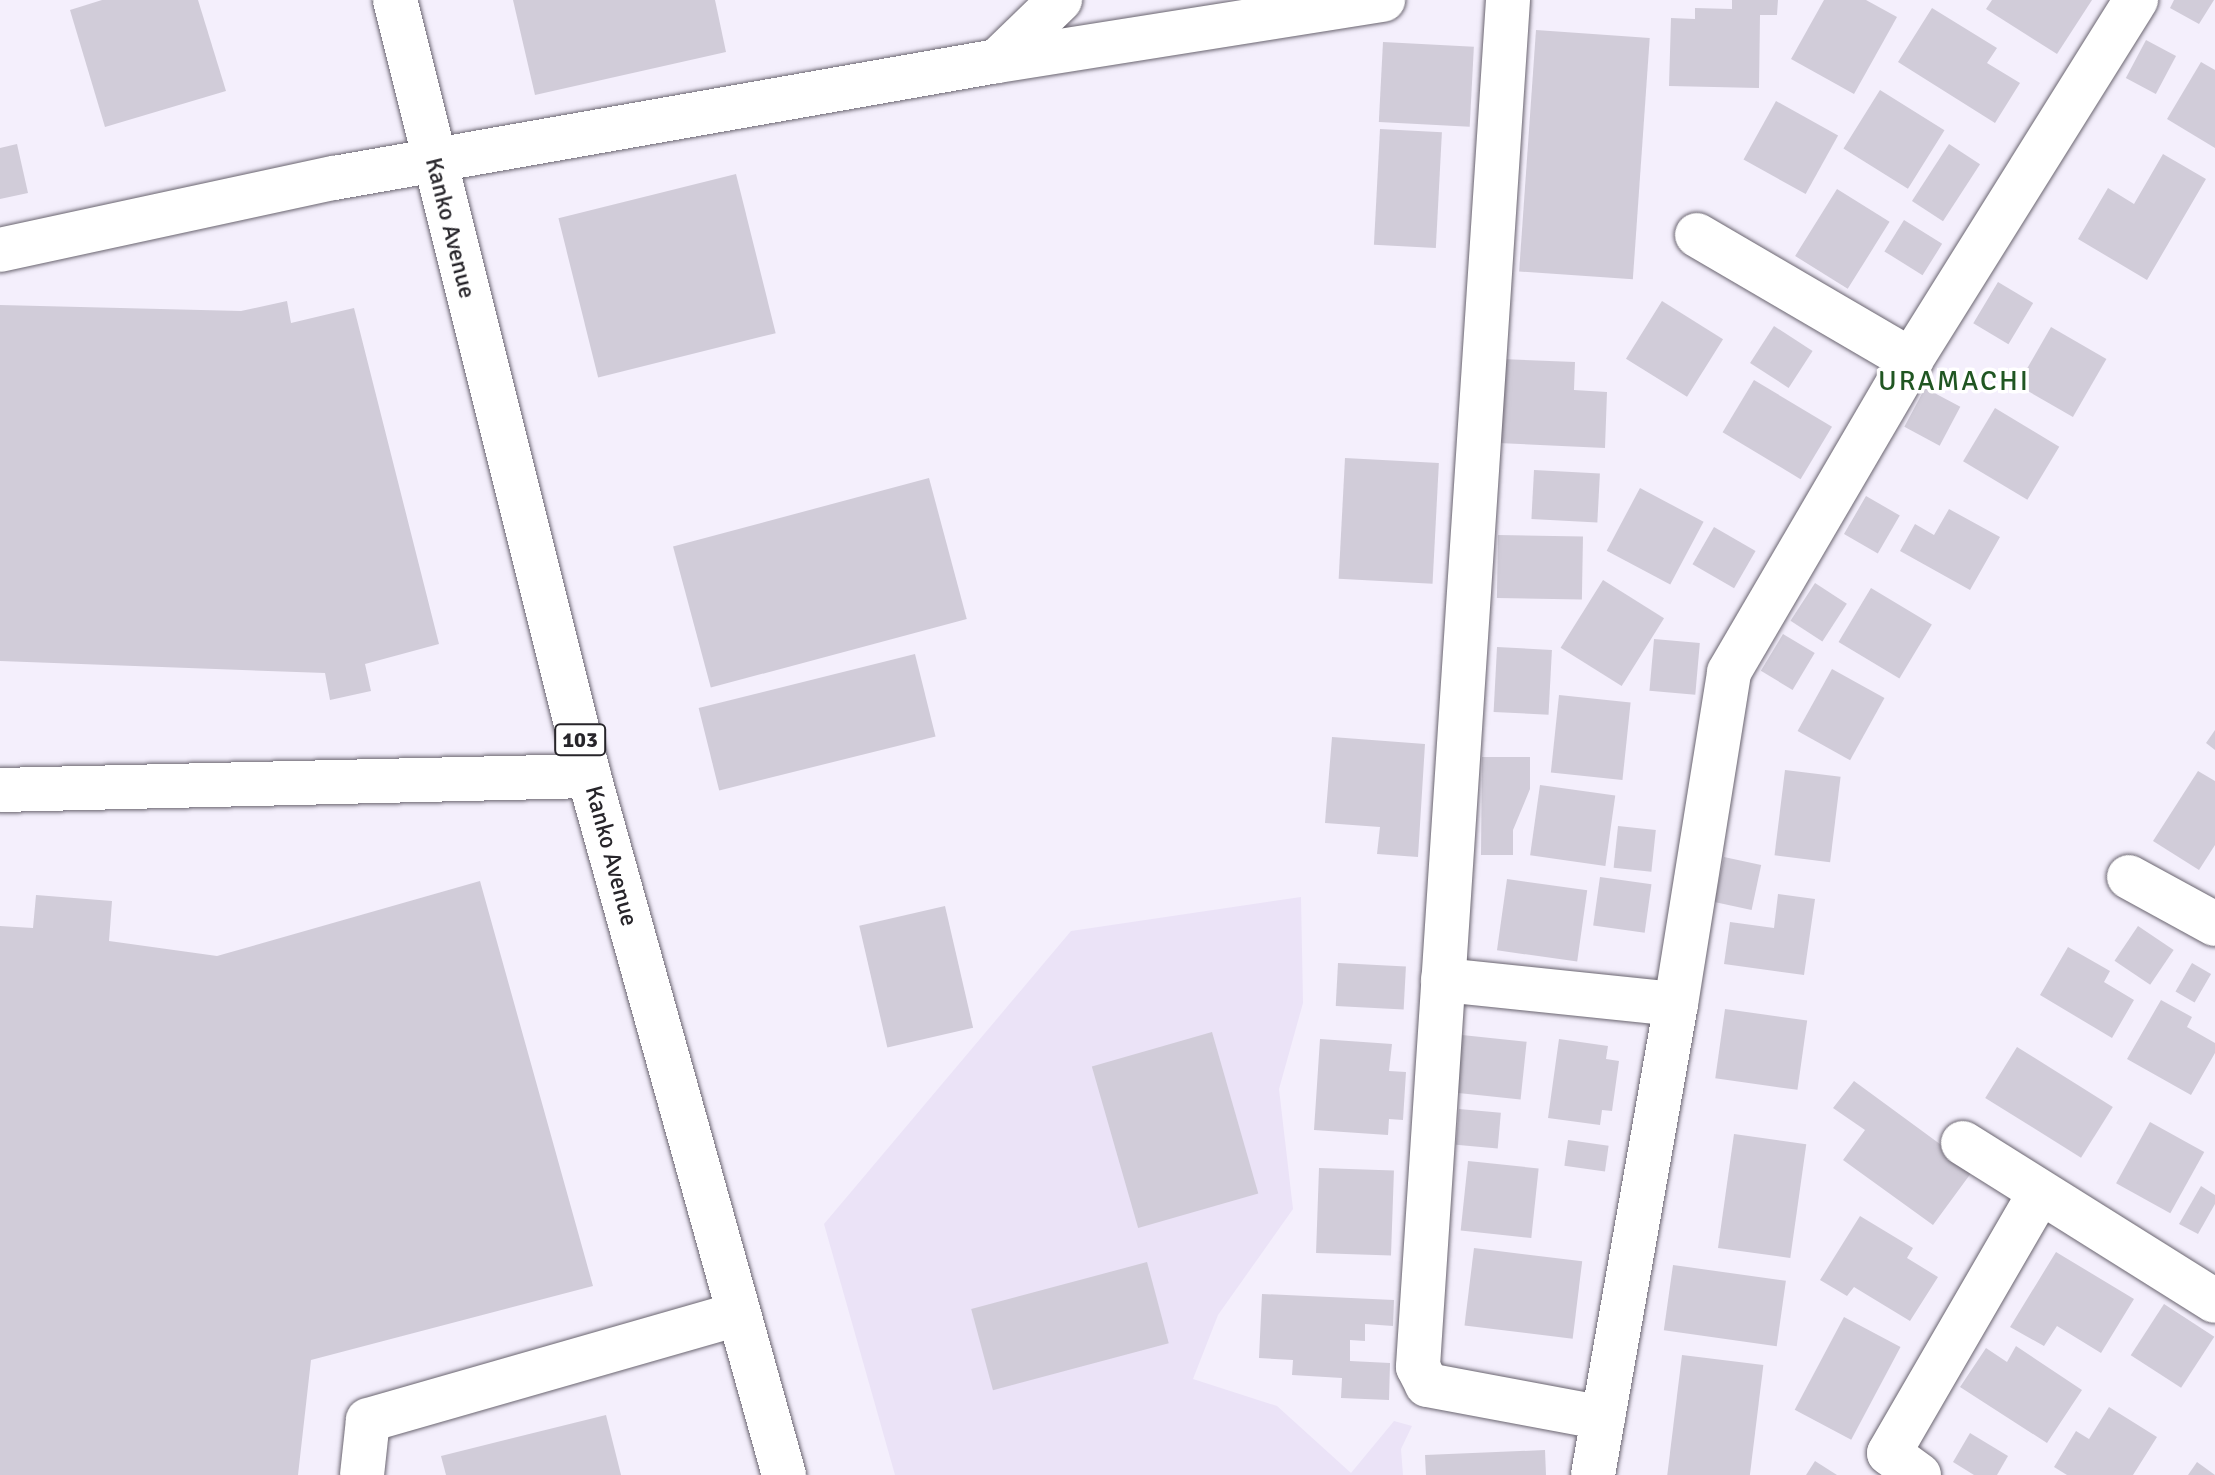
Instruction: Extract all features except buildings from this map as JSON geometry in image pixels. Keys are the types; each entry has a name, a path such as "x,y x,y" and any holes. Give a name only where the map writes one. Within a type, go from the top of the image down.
{"main road":[{"name":"Kanko Avenue","path":"395,0 433,162 589,776 784,1475"},
{"path":"997,61 1060,0"},
{"path":"0,250 334,178 997,61 1383,0"},
{"path":"1508,0 1418,1367 1427,1385 1603,1418"},
{"path":"1593,1475 1676,1004 1729,672 1911,360 2136,0"},
{"path":"1697,235 1911,360"},
{"path":"0,790 589,776"},
{"path":"2129,877 2215,924"},
{"path":"1443,980 1676,1004"},
{"path":"1963,1143 2215,1301"},
{"path":"1919,1475 1889,1453 2040,1193"},
{"path":"362,1475 368,1420 738,1314"}],"shaded area":[{"path":"1301,897 1303,1003 1279,1089 1293,1209 1218,1315 1193,1379 1277,1406 1351,1473 1394,1421 1412,1426 1401,1449 1403,1475 895,1475 824,1224 1071,931"}],"district":[{"name":"URAMACHI","path":"1954,381"}]}
